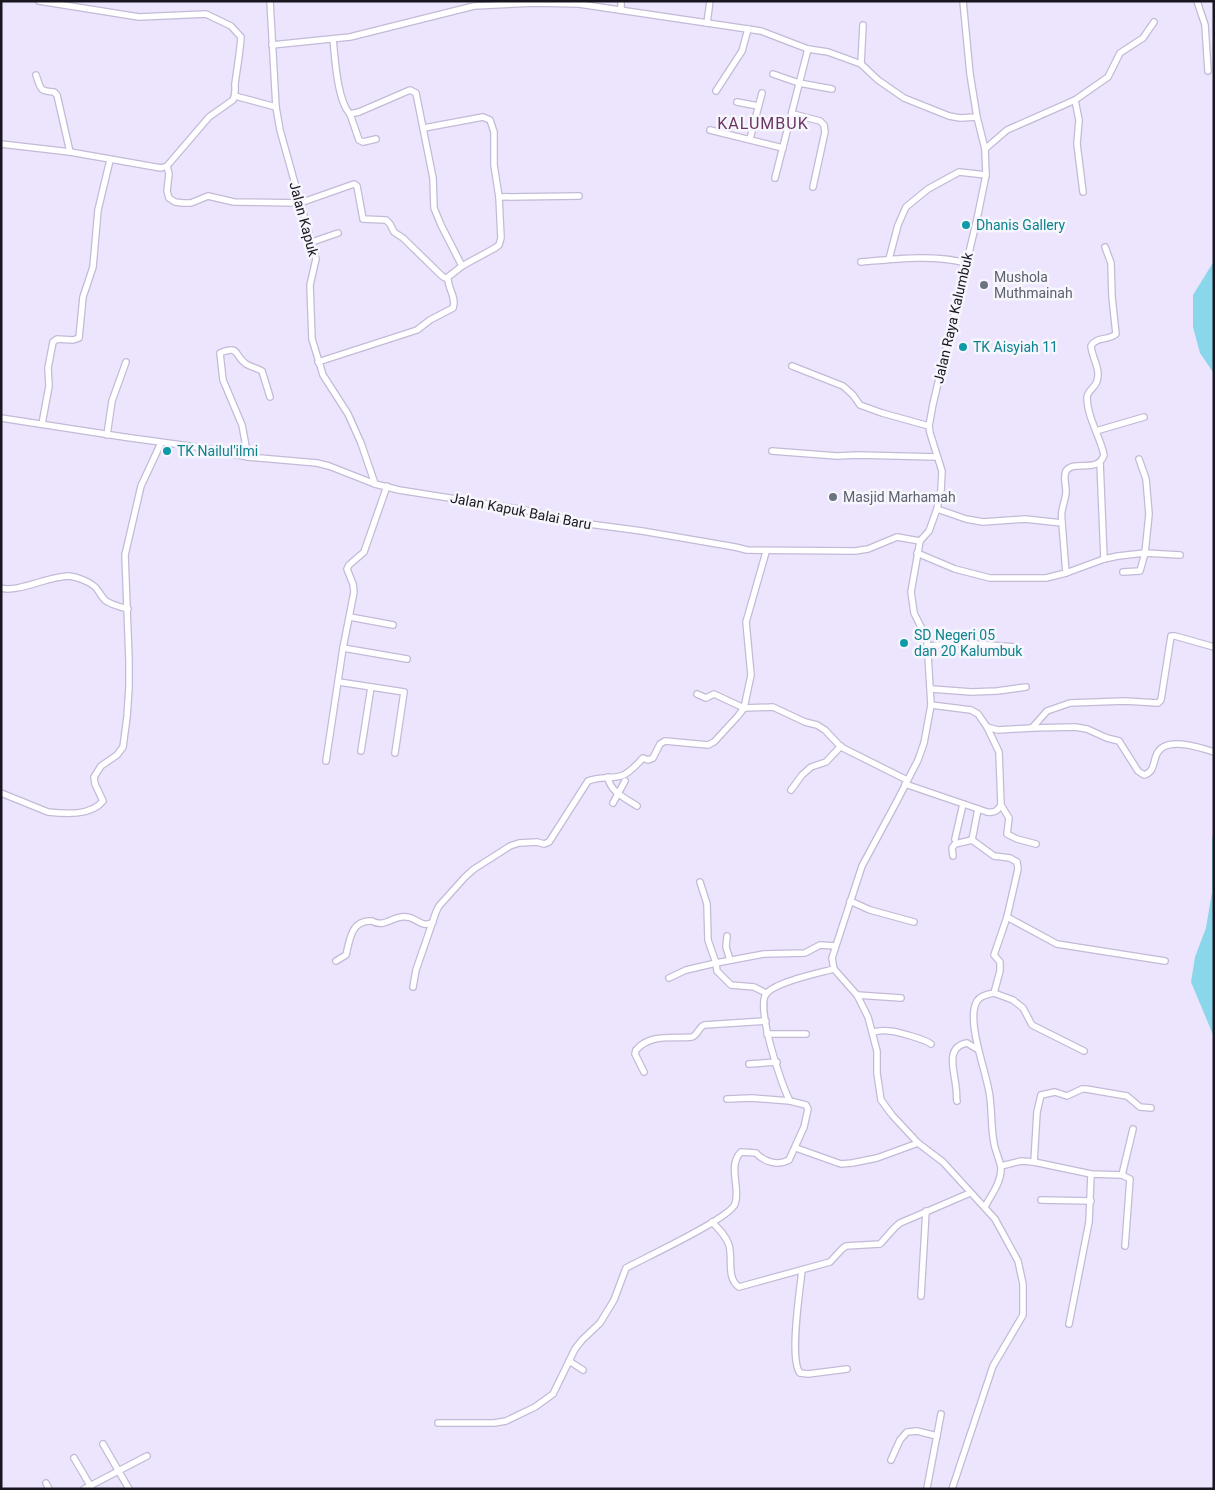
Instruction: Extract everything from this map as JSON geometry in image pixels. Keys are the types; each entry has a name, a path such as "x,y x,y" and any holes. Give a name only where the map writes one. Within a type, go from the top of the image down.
{"street":[{"path":"1,144 70,152 161,168 167,166 209,117 233,100 235,96 241,38 231,26 217,19 206,14 139,17 39,1"},
{"name":"Jalan Kapuk","path":"270,1 276,107 280,130 316,259 310,285 312,339 323,375 348,414 361,443 375,484"},
{"path":"621,10 622,1"},
{"path":"707,23 710,1"},
{"name":"Jalan Raya Kalumbuk","path":"834,969 832,958 835,946 862,866 918,760 924,743 930,705 931,689 927,640 914,613 911,592 920,541 928,531 937,509 941,490 942,471 931,441 929,426 932,404 986,175 984,149 970,74 963,1"},
{"path":"1197,1 1204,25 1208,71"},
{"path":"272,45 350,37 473,3 579,4 761,31 808,49 836,54 861,64 878,80 904,98 949,116 960,118 977,117"},
{"path":"984,149 1007,130 1075,100 1108,77 1120,54 1143,38 1154,22"},
{"path":"861,64 863,25"},
{"path":"716,91 742,51 748,29"},
{"path":"333,40 336,72 344,104 350,114 359,140 363,142 376,138"},
{"path":"775,178 793,114 808,49"},
{"path":"773,74 799,83 832,89"},
{"path":"36,75 44,92 54,92 57,95 70,152"},
{"path":"350,114 410,90 416,93 433,178 434,208 444,233 462,266"},
{"path":"750,139 762,93"},
{"path":"235,96 276,107"},
{"path":"1075,100 1079,120 1077,144 1083,192"},
{"path":"737,102 758,106"},
{"path":"793,114 820,121 824,125 825,132 813,187"},
{"path":"167,166 169,174 167,192 169,198 175,202 191,203 208,196 234,202 300,203 350,184 356,184 362,218 386,220 394,232 404,238 445,278 499,245 501,238 499,197 494,165 494,132 490,120 483,117 424,128"},
{"path":"710,130 784,148"},
{"path":"42,424 49,386 48,368 53,342 57,339 73,340 78,338 83,297 93,267 98,210 110,160"},
{"path":"889,259 898,225 906,207 928,189 959,172 986,175"},
{"path":"499,197 579,196"},
{"path":"312,242 338,233"},
{"path":"1066,573 1062,523 1062,510 1066,491 1065,473 1068,468 1094,465 1100,462 1104,455 1090,412 1087,396 1089,390 1096,384 1098,374 1091,346 1096,340 1111,338 1116,334 1111,263 1105,247"},
{"path":"861,262 889,259 943,258 966,263"},
{"path":"318,362 417,330 430,320 453,308 455,301 448,277"},
{"path":"248,457 240,417 223,380 220,353 231,349 234,350 247,365 262,371 270,397"},
{"path":"107,434 112,401 126,362"},
{"path":"792,366 843,386 853,394 860,405 929,426"},
{"path":"1096,430 1144,417"},
{"name":"Jalan Kapuk Balai Baru","path":"1,418 124,438 204,448 248,457 318,463 375,484 519,509 589,524 642,531 747,550 766,552 856,551 868,549 898,538 920,541"},
{"path":"1,793 48,812 74,814 91,809 102,803 104,798 95,784 94,777 101,766 117,755 123,747 130,687 125,555 141,486 161,443"},
{"path":"772,451 837,456 937,457"},
{"path":"1123,572 1140,571 1145,553 1149,514 1146,479 1139,459"},
{"path":"1100,462 1104,559"},
{"path":"326,761 343,648 354,592 347,570 349,565 364,552 387,486"},
{"path":"937,509 966,519 983,522 1025,519 1062,523"},
{"path":"413,988 416,970 440,906 474,869 519,842 544,844 549,842 585,784 592,779 619,777 626,774 643,758 651,760 660,744 665,741 708,745 714,742 738,716 744,708 751,675 746,622 766,552"},
{"path":"917,554 955,569 990,578 1046,578 1118,556 1145,553 1180,555"},
{"path":"1,588 28,586 39,581 71,576 94,586 106,601 128,610"},
{"path":"350,618 393,625"},
{"path":"1032,728 1047,711 1070,703 1126,701 1158,703 1161,700 1171,636 1214,647"},
{"path":"927,646 963,643 1016,647"},
{"path":"343,648 407,659"},
{"path":"338,682 404,692 395,753"},
{"path":"361,751 371,687"},
{"path":"931,689 972,692 1026,687"},
{"path":"697,694 706,698 714,694 744,708 773,707 805,722 817,725 825,730 840,746 906,782 992,813 997,811 1001,805"},
{"path":"930,705 971,710 978,714 987,727 999,752 1001,805 1009,818 1007,834 1036,844"},
{"path":"987,727 998,730 1032,728 1087,729 1119,741 1138,771 1144,776 1152,770 1158,751 1165,745 1189,744 1214,752"},
{"path":"791,790 802,774 811,767 826,762 840,746"},
{"path":"608,777 609,784 617,793 637,806"},
{"path":"613,803 624,781"},
{"path":"955,840 963,804"},
{"path":"972,840 978,809"},
{"path":"953,856 952,848 955,844 972,840 994,856 1010,858 1017,862 1018,869 1007,917 994,955 1000,962 1000,971 994,992"},
{"path":"700,882 707,904 708,940 716,962 716,971 731,985 754,987 766,993"},
{"path":"850,901 870,910 914,922"},
{"path":"336,961 346,956 351,933 355,926 361,922 372,920 376,923 384,924 401,917 408,917 423,924 433,922"},
{"path":"1007,917 1057,944 1165,961"},
{"path":"727,936 726,947 730,960"},
{"path":"669,978 686,970 716,962 764,954 805,953 820,946 835,946"},
{"path":"790,1101 784,1090 777,1062 768,1042 763,1001 766,993 779,986 793,980 834,969 857,995 868,1017 877,1051 880,1100 918,1143 943,1162 995,1219 1018,1261 1023,1284 1024,1315 993,1366 952,1489"},
{"path":"984,1207 998,1183 1001,1166 993,1141 990,1097 974,1024 976,1002 981,997 994,992 1013,1000 1023,1008 1032,1024 1084,1051"},
{"path":"857,995 901,998"},
{"path":"644,1072 635,1054 636,1050 649,1041 668,1036 692,1037 695,1036 701,1026 766,1021"},
{"path":"873,1032 891,1031 912,1038 926,1039 931,1044"},
{"path":"767,1034 806,1034"},
{"path":"957,1101 952,1063 954,1051 957,1046 967,1043 978,1049"},
{"path":"749,1064 777,1062"},
{"path":"1034,1162 1037,1112 1041,1096 1048,1092 1067,1096 1086,1089 1127,1096 1140,1107 1151,1108"},
{"path":"438,1423 494,1423 506,1421 535,1407 553,1394 582,1340 605,1316 614,1300 626,1268 731,1210 736,1197 736,1160 740,1152 752,1152 766,1161 779,1163 789,1160 804,1127 808,1109 806,1105 790,1101 752,1098 727,1099"},
{"path":"1122,1175 1133,1129"},
{"path":"796,1148 841,1164 877,1158 918,1143"},
{"path":"1001,1166 1021,1161 1034,1162 1091,1174 1122,1175 1130,1179 1125,1246"},
{"path":"1069,1324 1085,1246 1091,1202 1091,1174"},
{"path":"712,1222 726,1238 730,1247 732,1276 734,1283 739,1287 830,1262 846,1246 880,1244 890,1231 900,1223 970,1193"},
{"path":"1041,1200 1091,1202"},
{"path":"921,1296 926,1211"},
{"path":"802,1270 796,1331 796,1366 800,1373 808,1374 847,1369"},
{"path":"569,1362 583,1370"},
{"path":"927,1489 941,1414"},
{"path":"891,1460 900,1440 907,1432 917,1431 938,1436"},
{"path":"103,1444 129,1489"},
{"path":"74,1458 89,1488 146,1456"}],"water":[{"path":"1214,261 1214,376 1200,353 1193,327 1193,295"},
{"path":"1214,831 1214,1037 1191,982 1195,957 1206,928 1212,892 1212,839"}],"place":[{"name":"Dhanis Gallery","path":"966,225"},
{"name":"Mushola Muthmainah","path":"984,285"},
{"name":"TK Aisyiah 11","path":"963,347"},
{"name":"TK Nailul'ilmi","path":"167,451"},
{"name":"Masjid Marhamah","path":"833,497"},
{"name":"SD Negeri 05 dan 20 Kalumbuk","path":"904,643"}],"district":[{"name":"KALUMBUK","path":"763,123"}]}
